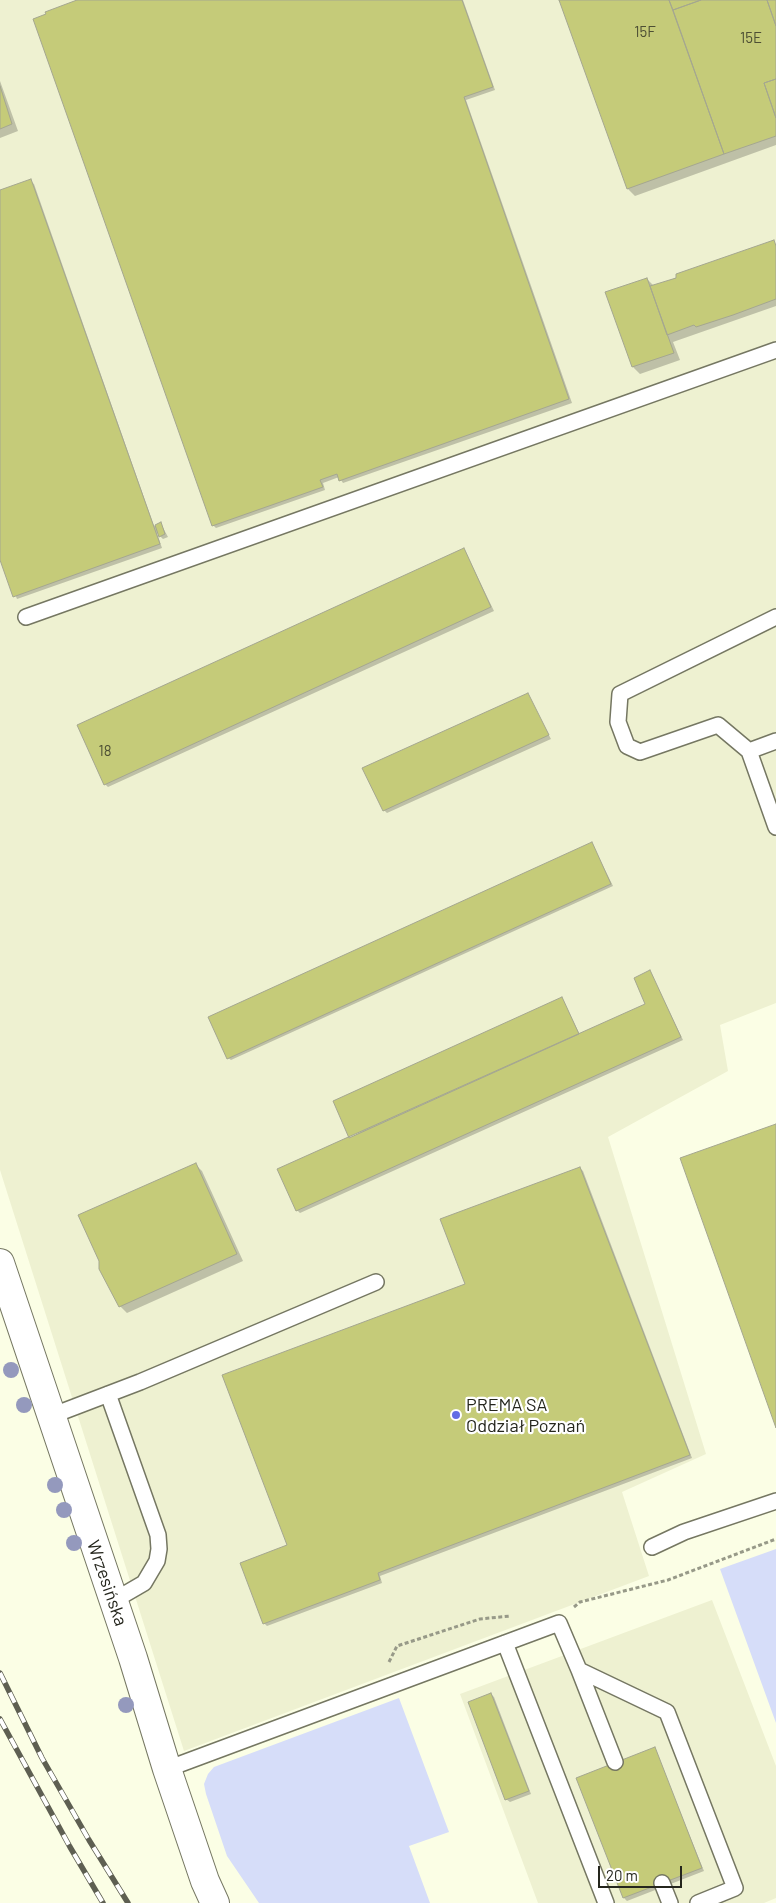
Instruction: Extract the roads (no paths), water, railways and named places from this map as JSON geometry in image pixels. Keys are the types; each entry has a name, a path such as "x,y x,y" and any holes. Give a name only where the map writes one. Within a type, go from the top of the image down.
{"street":[{"name":"Wrzesińska","path":"0,1263 113,1600 167,1769 205,1881 215,1903"}],"lane":[{"path":"26,617 776,350"},
{"path":"776,617 620,694 618,722 627,746 640,752 718,725 749,751 776,827"},
{"path":"749,751 776,741"},
{"path":"51,1416 376,1282"},
{"path":"108,1394 158,1535 159,1549 157,1561 144,1582 113,1600"},
{"path":"652,1547 684,1532 776,1501"},
{"path":"167,1769 559,1623 615,1762"},
{"path":"505,1643 606,1903"},
{"path":"579,1670 667,1712 736,1888 698,1903"},
{"path":"662,1883 670,1903"}],"railway":[{"path":"0,1673 42,1758 128,1903"},
{"path":"0,1719 103,1903"}],"place":[{"name":"PREMA SA Oddział Poznań","path":"456,1415"}]}
